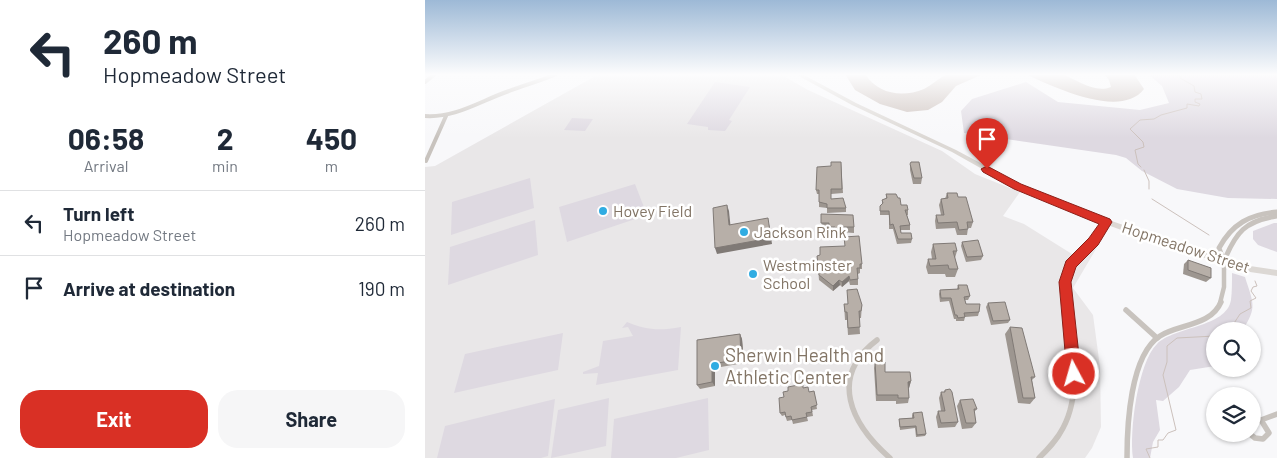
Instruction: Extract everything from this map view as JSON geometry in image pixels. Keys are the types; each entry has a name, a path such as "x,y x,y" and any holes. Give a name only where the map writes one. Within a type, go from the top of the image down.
{"highway":[{"name":"Hopmeadow Street","path":"839,95 954,151 1018,186 1106,222 1224,262 1277,273"}],"street":[{"path":"425,116 446,116 466,110 498,95"},
{"path":"425,161 446,116"},
{"path":"1127,458 1128,429 1137,374 1145,352 1157,338 1170,330 1208,318 1219,308 1224,294 1224,262 1219,248 1224,237 1233,226 1254,216 1277,212"},
{"path":"1224,262 1232,240 1245,227 1261,219 1277,216"},
{"path":"1039,458 1056,441 1065,427 1074,396 1074,374 1065,286 1069,269 1075,259 1093,242 1106,222"},
{"path":"1126,310 1157,338"},
{"path":"877,340 863,351 853,365 849,380 849,398 862,428 875,445 890,458"},
{"path":"1261,440 1267,437 1269,433 1261,420 1277,414"}],"shaded area":[{"name":"Westminster School","path":"561,95 820,95 942,151 975,174 1020,192 1003,216 1024,224 1080,259 1101,223 1109,227 1073,288 1093,315 1100,367 1101,427 1092,448 1085,458 425,458 425,167 435,166"},
{"path":"706,95 745,95 729,120 732,121 725,131 708,130 708,127 687,124"},
{"path":"865,95 948,95 942,102 928,110 907,112 880,104"},
{"path":"984,95 1047,95 1058,102 1140,110 1169,103 1166,95 1277,95 1277,199 1228,198 1177,189 1142,171 1126,158 1116,155 964,133 961,111 972,99"},
{"path":"1079,95 1136,95 1119,101 1086,98"},
{"path":"572,118 593,119 585,131 564,130"},
{"path":"530,178 534,208 451,235 452,202"},
{"name":"Hovey Field","path":"635,184 647,215 567,242 559,207"},
{"path":"535,220 538,255 448,285 450,247"},
{"path":"1277,223 1277,252 1258,245 1253,239 1253,231"},
{"path":"1232,273 1245,277 1253,305 1247,322 1207,322 1220,316 1227,309 1231,300"},
{"path":"627,322 653,329 681,327 678,370 596,385 598,373 583,374 583,372 599,366 603,341 633,336 628,327 622,328"},
{"path":"1206,322 1206,367 1190,370 1179,387 1163,401 1156,400 1160,430 1153,442 1150,458 1133,458 1132,432 1136,398 1145,366 1150,353 1157,344 1175,333"},
{"path":"563,333 558,370 454,393 465,354"},
{"path":"609,398 606,446 551,458 558,410"},
{"path":"708,398 709,450 676,458 611,458 614,419"},
{"path":"555,399 548,456 541,458 437,458 445,426"}],"building":[{"path":"831,162 841,162 842,189 831,189 831,199 843,198 846,208 827,208 827,204 819,202 819,190 816,190 817,167 831,166"},
{"path":"911,162 919,162 922,178 914,178"},
{"path":"947,193 957,193 958,197 966,197 973,222 967,222 968,229 959,230 957,222 938,223 936,215 944,215 941,199 948,198"},
{"path":"886,194 896,194 900,198 901,205 907,205 908,210 905,210 910,225 900,226 901,233 911,233 912,239 898,239 893,224 890,225 889,211 880,211 880,206 883,203 882,200 887,198"},
{"name":"Jackson Rink","path":"727,205 729,225 768,218 771,238 715,248 713,208"},
{"path":"821,214 853,215 854,227 835,229 835,227 829,227 829,223 821,223"},
{"path":"859,236 862,264 860,264 860,268 857,268 858,279 850,280 849,276 842,282 839,280 833,286 819,275 817,256 820,255 820,247 845,246 844,237"},
{"path":"978,240 983,256 967,257 962,242"},
{"path":"955,243 957,251 953,251 958,269 949,269 948,265 930,266 928,259 936,259 933,244"},
{"path":"1188,260 1211,268 1211,278 1188,270"},
{"path":"958,285 967,285 970,296 964,297 966,304 980,304 979,312 964,313 965,317 958,318 955,315 951,298 941,298 940,290 959,289"},
{"path":"857,289 862,305 861,311 859,311 860,327 848,328 847,312 845,312 844,304 848,304 847,290"},
{"path":"1005,302 1010,320 993,321 988,303"},
{"path":"1010,327 1022,328 1035,377 1031,377 1035,398 1023,398"},
{"name":"Sherwin Health and Athletic Center","path":"740,334 741,359 712,364 712,382 697,385 697,340"},
{"path":"875,362 885,362 885,372 910,372 911,381 908,382 909,398 898,398 898,395 877,395"},
{"path":"803,384 803,388 808,387 809,392 814,391 817,405 811,407 812,412 806,413 807,417 792,420 791,416 786,417 785,412 780,413 779,398 784,397 783,392 788,391 788,387"},
{"path":"950,389 958,422 941,423 938,411 945,411 941,392"},
{"path":"973,399 977,409 974,409 976,423 966,423 960,400"},
{"path":"922,412 926,434 917,435 916,426 900,427 899,419 914,418 913,413"}],"waterway":[{"path":"1141,167 1138,164 1135,150 1144,147 1143,142 1130,129 1140,120 1154,119 1161,115 1187,108 1187,104 1199,106 1200,104 1195,102 1195,99 1202,99 1201,95"},
{"path":"1144,170 1149,181 1149,189"},
{"path":"1152,199 1209,235"},
{"path":"1235,322 1240,314 1251,308 1250,301 1256,298 1251,291 1253,287 1257,286 1255,281"},
{"path":"1150,458 1146,449 1158,447 1158,440 1163,440 1168,433 1176,430 1163,375 1167,362 1167,346 1177,338 1206,336"}],"place":[{"name":"Hovey Field","path":"603,211"},
{"name":"Jackson Rink","path":"744,232"},
{"name":"Westminster School","path":"753,274"},
{"name":"Sherwin Health and Athletic Center","path":"715,366"}],"route":[{"path":"987,169 1018,186 1106,222 1093,242 1071,264 1065,282 1074,374"}]}
